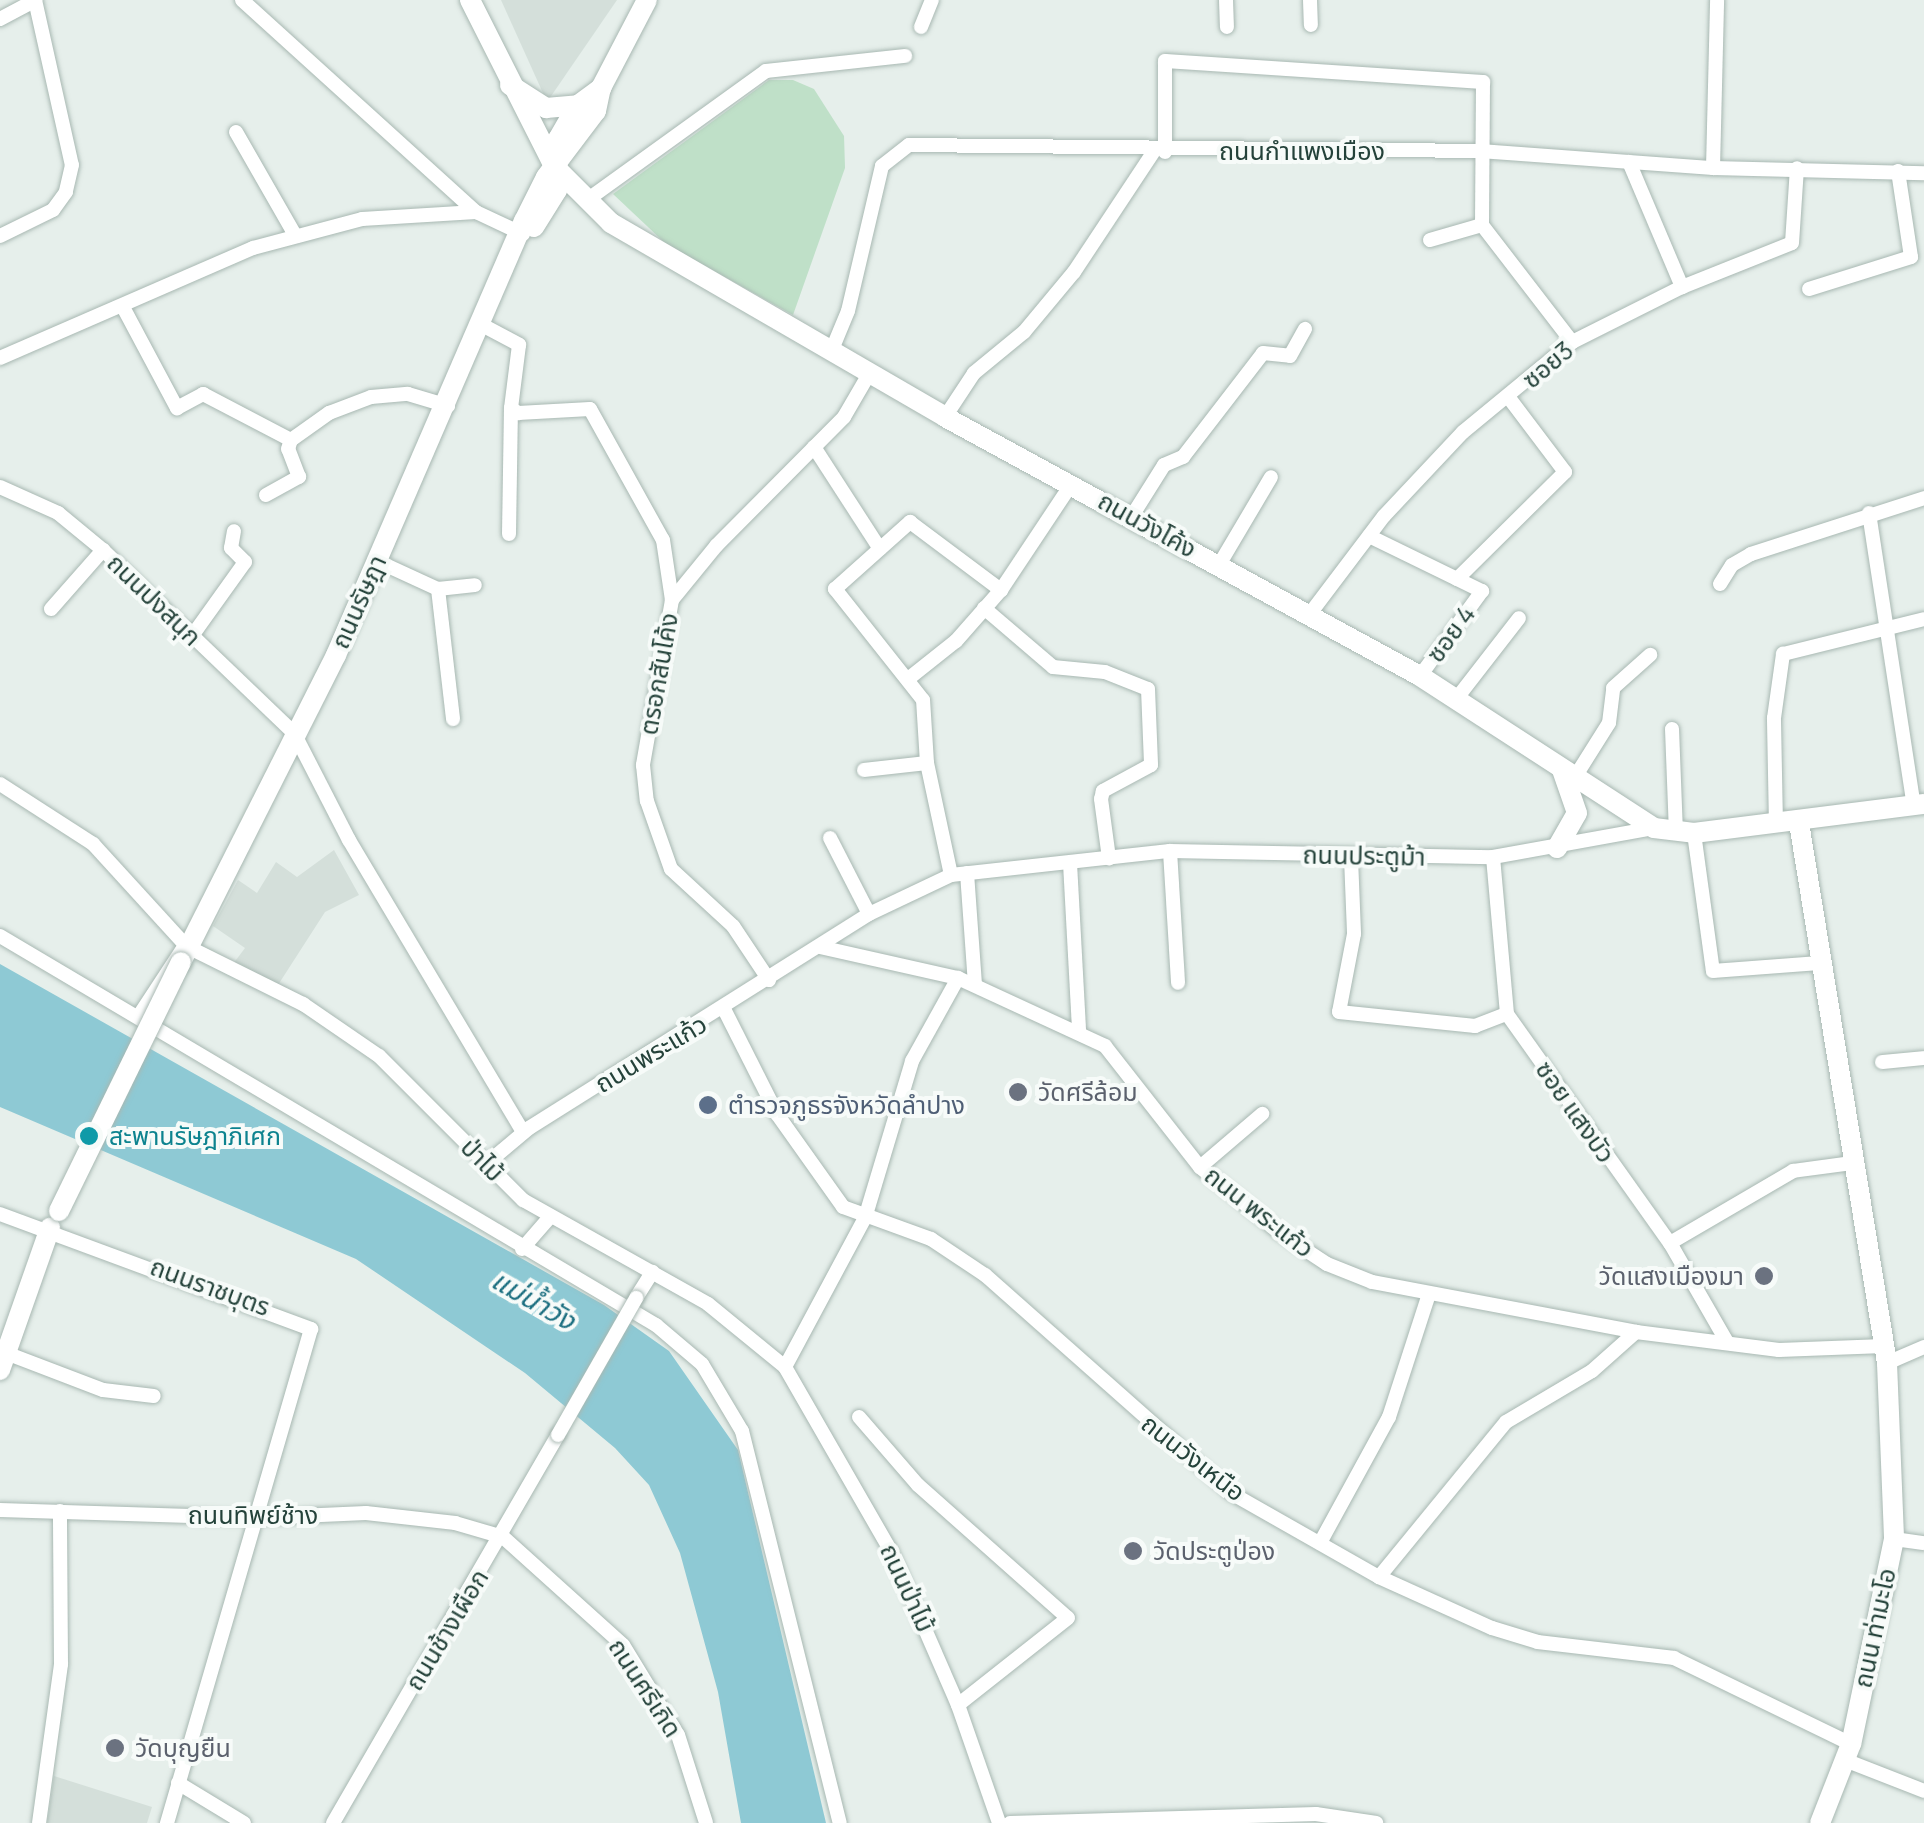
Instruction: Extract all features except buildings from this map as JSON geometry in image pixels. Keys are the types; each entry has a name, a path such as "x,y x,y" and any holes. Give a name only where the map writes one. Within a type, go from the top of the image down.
{"street":[{"path":"0,19 35,0 72,165 66,192 53,210 0,236"},
{"path":"242,0 296,42 476,212 523,234"},
{"path":"470,0 508,84 554,166"},
{"path":"554,166 596,111 601,88 647,0"},
{"path":"921,27 932,0"},
{"path":"1226,0 1228,27"},
{"path":"1310,0 1311,24"},
{"path":"1713,168 1717,0"},
{"path":"594,194 766,71 904,56"},
{"path":"945,417 974,373 1024,332 1074,272 1159,152 1165,62 1483,82 1482,225 1572,342"},
{"path":"508,84 546,108 578,105"},
{"path":"554,166 558,139 578,105 601,88"},
{"path":"236,132 295,235"},
{"name":"ถนนกำแพงเมือง","path":"831,352 848,311 872,195 893,152 909,145 1159,152 1480,151 1713,168 1924,173"},
{"path":"1628,162 1682,287"},
{"name":"ถนนวังโค้ง","path":"554,166 576,176 631,237"},
{"name":"ถนนวังโค้ง","path":"554,166 567,186 631,237 945,417 1420,676 1654,828"},
{"name":"ถนนรัษฎา","path":"54,1220 376,561 554,166"},
{"name":"ซอย3","path":"1309,615 1369,536 1463,432 1509,398 1572,342 1682,287 1792,243 1797,168"},
{"path":"1809,289 1911,258 1898,171"},
{"path":"0,358 295,235 362,219 476,212"},
{"path":"1430,240 1482,225"},
{"path":"123,307 176,408 203,394 291,440"},
{"path":"484,326 520,345 511,408 509,534"},
{"path":"1132,516 1164,465 1183,457 1262,353 1290,356 1305,329"},
{"path":"672,600 844,417 869,374"},
{"path":"291,440 329,414 371,397 408,394 448,406"},
{"path":"1369,536 1458,579 1565,472 1509,398"},
{"name":"ตรอกสันโค้ง","path":"511,408 518,414 590,409 663,540 672,600 643,764 647,801 671,869 733,926 769,980"},
{"path":"266,495 299,477 291,440"},
{"path":"814,447 880,549"},
{"path":"1220,565 1271,477"},
{"path":"908,679 1001,590 1072,483"},
{"name":"ถนนปงสนุก","path":"0,487 58,513 103,550 294,733 349,840 523,1132"},
{"path":"1720,584 1732,565 1751,554 1924,498"},
{"path":"1868,513 1919,805"},
{"path":"950,876 928,763 924,700 835,589 910,522 1001,590"},
{"path":"192,636 245,562 231,548 234,531"},
{"path":"50,609 103,550"},
{"path":"376,561 438,589 475,585"},
{"name":"ซอย 4","path":"1420,676 1482,591 1458,579"},
{"path":"438,589 454,719"},
{"path":"984,608 1054,666 1105,672 1148,688 1151,765 1104,791 1100,799 1110,858"},
{"path":"1457,698 1520,618"},
{"path":"1776,825 1774,718 1784,654 1924,618"},
{"path":"1556,848 1576,813 1568,773 1609,723 1613,688 1650,654"},
{"path":"1672,729 1685,833 1714,971 1820,964"},
{"path":"864,770 928,763"},
{"path":"0,784 93,844 184,954 173,957 138,1017"},
{"name":"ถนนประตูม้า","path":"820,948 869,914 950,876 967,873 1170,852 1351,858 1494,857 1654,828 1685,833 1799,823 1919,805"},
{"name":"ถนน ท่ามะโอ","path":"1799,823 1885,1355 1894,1539 1848,1752 1820,1823"},
{"path":"830,838 869,914"},
{"path":"1170,852 1178,983"},
{"path":"1351,858 1354,934 1340,1012 1474,1026 1507,1014 1494,857"},
{"path":"1070,864 1079,1031"},
{"path":"967,873 975,984"},
{"path":"0,936 667,1335 702,1364 742,1432 840,1823"},
{"name":"ถนนพระแก้ว","path":"484,1165 523,1132 820,948"},
{"name":"ถนน พระแก้ว","path":"820,948 958,978 1079,1031 1123,1062 1200,1167 1326,1264 1428,1297 1636,1332 1778,1350 1885,1355 1924,1348"},
{"name":"ป่าไม้","path":"184,954 302,1004 379,1056 484,1165 549,1218 652,1272 735,1322 785,1367"},
{"path":"785,1367 864,1218 912,1062 958,978"},
{"name":"ถนนวังเหนือ","path":"724,1009 816,1177 842,1207 931,1239 985,1274 1181,1453 1231,1492 1379,1577 1538,1642 1674,1658 1924,1790"},
{"name":"ซอย แสงบัว","path":"1507,1014 1670,1243 1727,1342"},
{"path":"1882,1062 1924,1058"},
{"path":"1200,1167 1262,1114"},
{"path":"1670,1243 1793,1171 1852,1163"},
{"name":"ถนนราชบุตร","path":"0,1214 54,1220 106,1249 312,1329 312,1344 254,1518"},
{"path":"522,1249 549,1218"},
{"path":"54,1220 3,1361 103,1390 154,1396"},
{"name":"ถนนช้างเผือก","path":"333,1823 652,1272"},
{"path":"1320,1544 1389,1417 1428,1297"},
{"path":"1379,1577 1506,1422 1592,1371 1636,1332"},
{"name":"ถนนป่าไม้","path":"785,1367 891,1550 958,1705 1000,1823"},
{"path":"859,1418 918,1486 1068,1618 958,1705"},
{"name":"ถนนทิพย์ช้าง","path":"0,1510 254,1518 366,1512 455,1523 502,1537"},
{"path":"39,1823 61,1664 60,1511"},
{"path":"167,1823 254,1518"},
{"name":"ถนนศรีเกิด","path":"502,1537 622,1645 678,1735 706,1823"},
{"path":"1894,1539 1924,1542"},
{"path":"178,1782 244,1823"},
{"path":"1010,1823 1316,1819 1376,1823"}],"shaded area":[{"path":"501,0 617,0 547,102"},
{"path":"334,850 359,895 325,912 278,985 233,964 245,948 213,926 238,880 257,893 276,862 297,877"},
{"path":"54,1776 152,1807 147,1823 47,1823"}],"green space":[{"path":"769,80 793,80 814,89 844,136 845,168 793,315 666,244 613,194"}],"water":[{"name":"แม่น้ำวัง","path":"0,964 604,1305 669,1351 738,1450 826,1823 741,1823 718,1692 680,1553 649,1485 615,1448 525,1373 356,1259 0,1107"}],"place":[{"name":"วัดศรีล้อม","path":"1018,1092"},
{"name":"ตำรวจภูธรจังหวัดลำปาง","path":"708,1105"},
{"name":"สะพานรัษฎาภิเศก","path":"89,1136"},
{"name":"วัดแสงเมืองมา","path":"1764,1276"},
{"name":"วัดประตูป่อง","path":"1133,1551"},
{"name":"วัดบุญยืน","path":"115,1748"}]}
